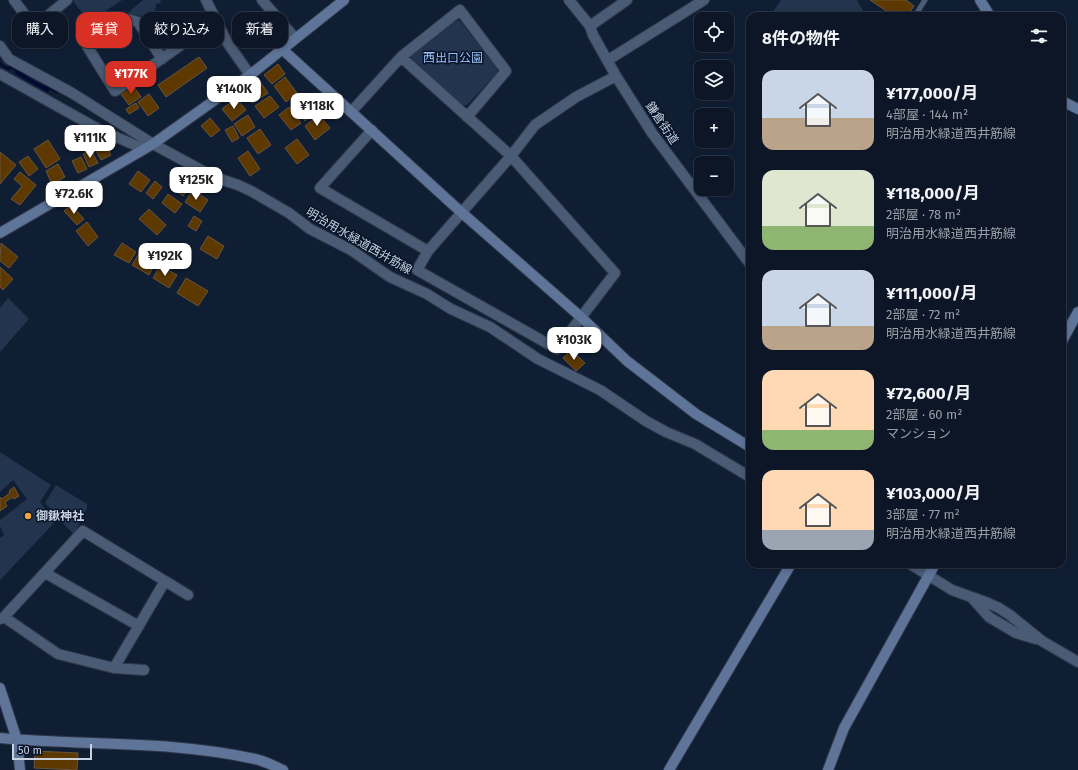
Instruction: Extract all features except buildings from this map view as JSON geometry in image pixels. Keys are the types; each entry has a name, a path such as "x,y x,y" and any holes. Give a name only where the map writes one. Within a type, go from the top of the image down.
{"street":[{"path":"14,0 34,27 67,0"},
{"path":"206,0 212,12"},
{"path":"262,0 295,38"},
{"path":"0,233 149,146 250,75 344,0"},
{"name":"鎌倉街道","path":"569,0 590,26 593,35 616,76 652,133 746,260"},
{"path":"590,26 627,0"},
{"path":"608,60 704,0"},
{"path":"980,0 988,12"},
{"path":"351,112 401,57 460,10 506,71 467,117"},
{"path":"162,59 138,22 128,19 87,46 115,91 162,59 177,48"},
{"path":"224,36 250,75"},
{"name":"明治用水緑道西井筋線","path":"0,46 9,59 72,93 149,146 214,177 238,185 251,192 289,213 310,229 351,250 390,277 427,294 451,309 490,327 538,359 600,390 646,421 666,432 695,444 746,475"},
{"path":"282,49 461,212 582,318 626,361 696,414 746,445"},
{"path":"401,57 510,156 615,273 557,350 417,270 428,251 510,156 535,125 576,97 616,76"},
{"path":"0,74 100,130 149,146"},
{"path":"1066,103 1078,110"},
{"path":"372,130 320,188 428,251"},
{"path":"1066,334 1078,312"},
{"path":"144,670 114,668 58,654 2,618 83,531 188,595"},
{"path":"668,770 789,568"},
{"path":"917,568 952,590 988,603 1010,615 1042,641 1078,662"},
{"path":"828,770 844,728 933,568"},
{"path":"45,573 139,626"},
{"path":"114,668 165,581"},
{"path":"0,688 18,740 20,770"},
{"path":"0,738 18,740 139,744 203,750 256,760 283,770"}],"lane":[{"path":"917,12 924,0"}],"green space":[{"path":"122,0 104,12 81,12 73,1"},
{"path":"143,0 161,0 160,3 156,4 155,12 140,12 140,16 129,12"},
{"path":"781,0 857,0 864,12 773,12"},
{"name":"西出口公園","path":"455,20 460,21 497,68 497,73 467,105 462,105 411,58 411,54"},
{"path":"8,298 29,319 0,352 0,308"},
{"name":"御鍬神社","path":"0,452 51,485 40,502 55,522 0,580 0,538 4,535 0,526 0,520 27,499 13,480 0,492"},
{"path":"56,485 87,504 87,508 74,535 45,503"}],"shaded area":[{"path":"0,62 6,67 12,66 33,80 52,88 58,93 57,94 51,90 47,92 18,74 16,75 15,71 12,69 7,70 0,65"}],"place":[{"name":"御鍬神社","path":"28,516"}]}
